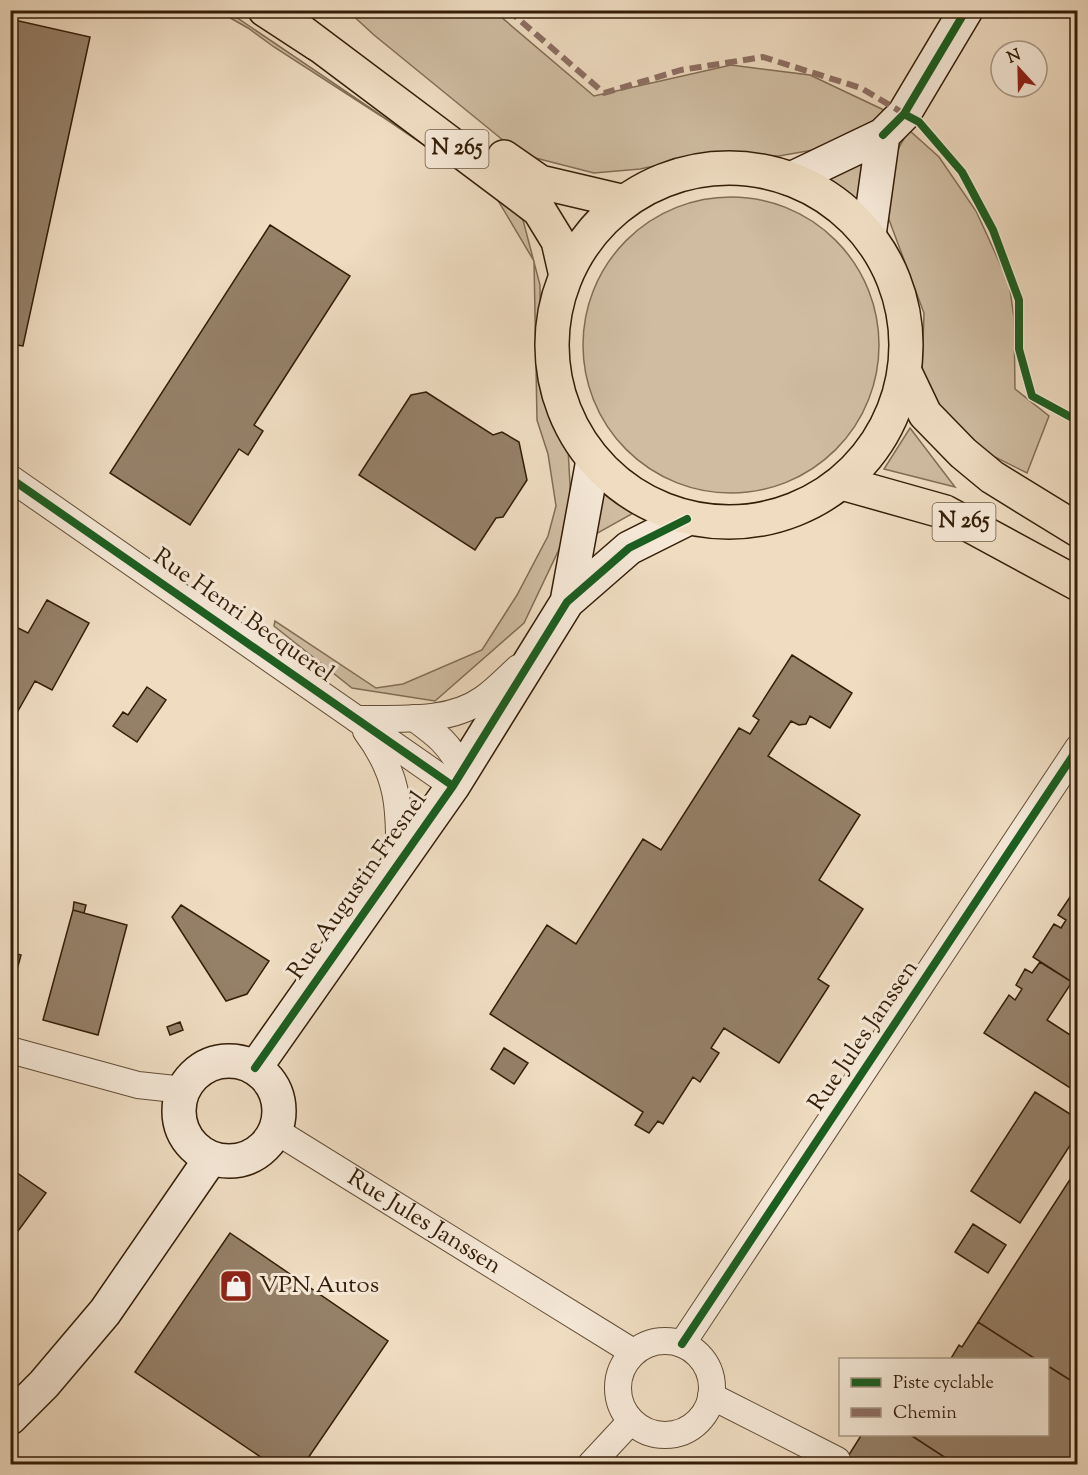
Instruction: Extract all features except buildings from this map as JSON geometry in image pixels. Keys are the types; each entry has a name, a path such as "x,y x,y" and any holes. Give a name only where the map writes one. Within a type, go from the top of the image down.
{"main road":[{"path":"265,10 323,39"},
{"name":"N 265","path":"273,10 323,39 540,182 621,201"},
{"name":"N 265","path":"298,10 323,39 539,210 558,241 566,276"},
{"path":"304,10 323,39"},
{"path":"744,168 791,178 834,201 869,235 894,276 906,323 905,372 894,414 872,451 842,483 798,509 749,522 687,519 641,500 593,460 569,424 555,382 552,339 559,295 579,251 597,225 621,201 650,186 696,171 744,168"},
{"name":"N 265","path":"905,372 925,414 963,453 992,477 1077,530"},
{"name":"N 265","path":"842,483 945,512 1077,584"}],"street":[{"path":"791,178 883,135 904,114 966,10"},
{"path":"869,235 883,135"},
{"path":"567,602 593,460"},
{"name":"Rue Henri Becquerel","path":"10,478 357,719 458,778"},
{"path":"567,602 629,548 687,519"},
{"name":"Rue Augustin Fresnel","path":"255,1068 458,778 567,602"},
{"path":"357,719 414,718 452,714 483,700 536,652"},
{"path":"414,718 442,738 456,755 458,778"},
{"name":"Rue Henri Becquerel","path":"357,719 382,752 394,782 400,818 399,861"},
{"name":"Rue Jules Janssen","path":"682,1344 1077,748"},
{"path":"10,1050 138,1085 184,1090"},
{"path":"235,1061 255,1068 268,1079 277,1095 280,1113 276,1131 265,1147 249,1158 230,1162 211,1158 196,1149 183,1130 179,1106 184,1090 196,1073 214,1063 235,1061"},
{"name":"Rue Jules Janssen","path":"276,1131 633,1352"},
{"path":"10,1418 44,1384 105,1312 211,1158"},
{"path":"666,1341 682,1344 701,1357 709,1371 712,1388 706,1412 695,1424 681,1433 660,1435 644,1431 624,1413 618,1397 618,1381 623,1365 633,1352 650,1343 666,1341"},
{"path":"711,1396 837,1460"},
{"path":"591,1464 631,1421"}],"shaded area":[{"path":"218,11 227,11 493,191 523,220 534,260 493,192 248,28"},
{"path":"348,11 494,11 594,96 731,65 810,75 886,111 841,145 779,156 710,154 640,169 594,173 520,154 374,35"},
{"path":"909,130 939,157 976,211 1009,283 1014,318 1015,389 1049,416 1027,473 981,450 942,413 922,374 924,313 882,201 887,168"},
{"path":"867,161 861,208 843,191 824,179"},
{"path":"731,197 760,200 788,208 813,222 836,240 862,275 868,288 876,316 879,345 876,374 868,402 854,427 836,450 801,476 788,482 760,490 731,493 702,490 674,482 649,468 626,450 600,415 594,402 586,374 583,345 586,316 594,288 608,263 626,240 661,214 674,208 702,200"},
{"path":"534,262 540,285 541,392 568,448 572,522 524,623 435,701 352,688 274,626 275,621 376,688 403,684 482,650 517,595 548,536 556,506 548,454 537,420"},
{"path":"910,428 955,487 884,469"},
{"path":"601,487 637,511 596,534"}],"marked path":[{"path":"508,10 604,93 681,70 763,57 861,88 908,116"}],"cycle path":[{"path":"883,135 904,114 966,10"},
{"path":"904,114 919,122 962,172 993,230 1019,300 1019,349 1032,396 1078,421"},
{"path":"10,478 453,786"},
{"path":"255,1068 453,786 567,602 629,548 687,519"},
{"path":"682,1344 1078,748"}],"place":[{"name":"VPN Autos","path":"236,1286"}]}
